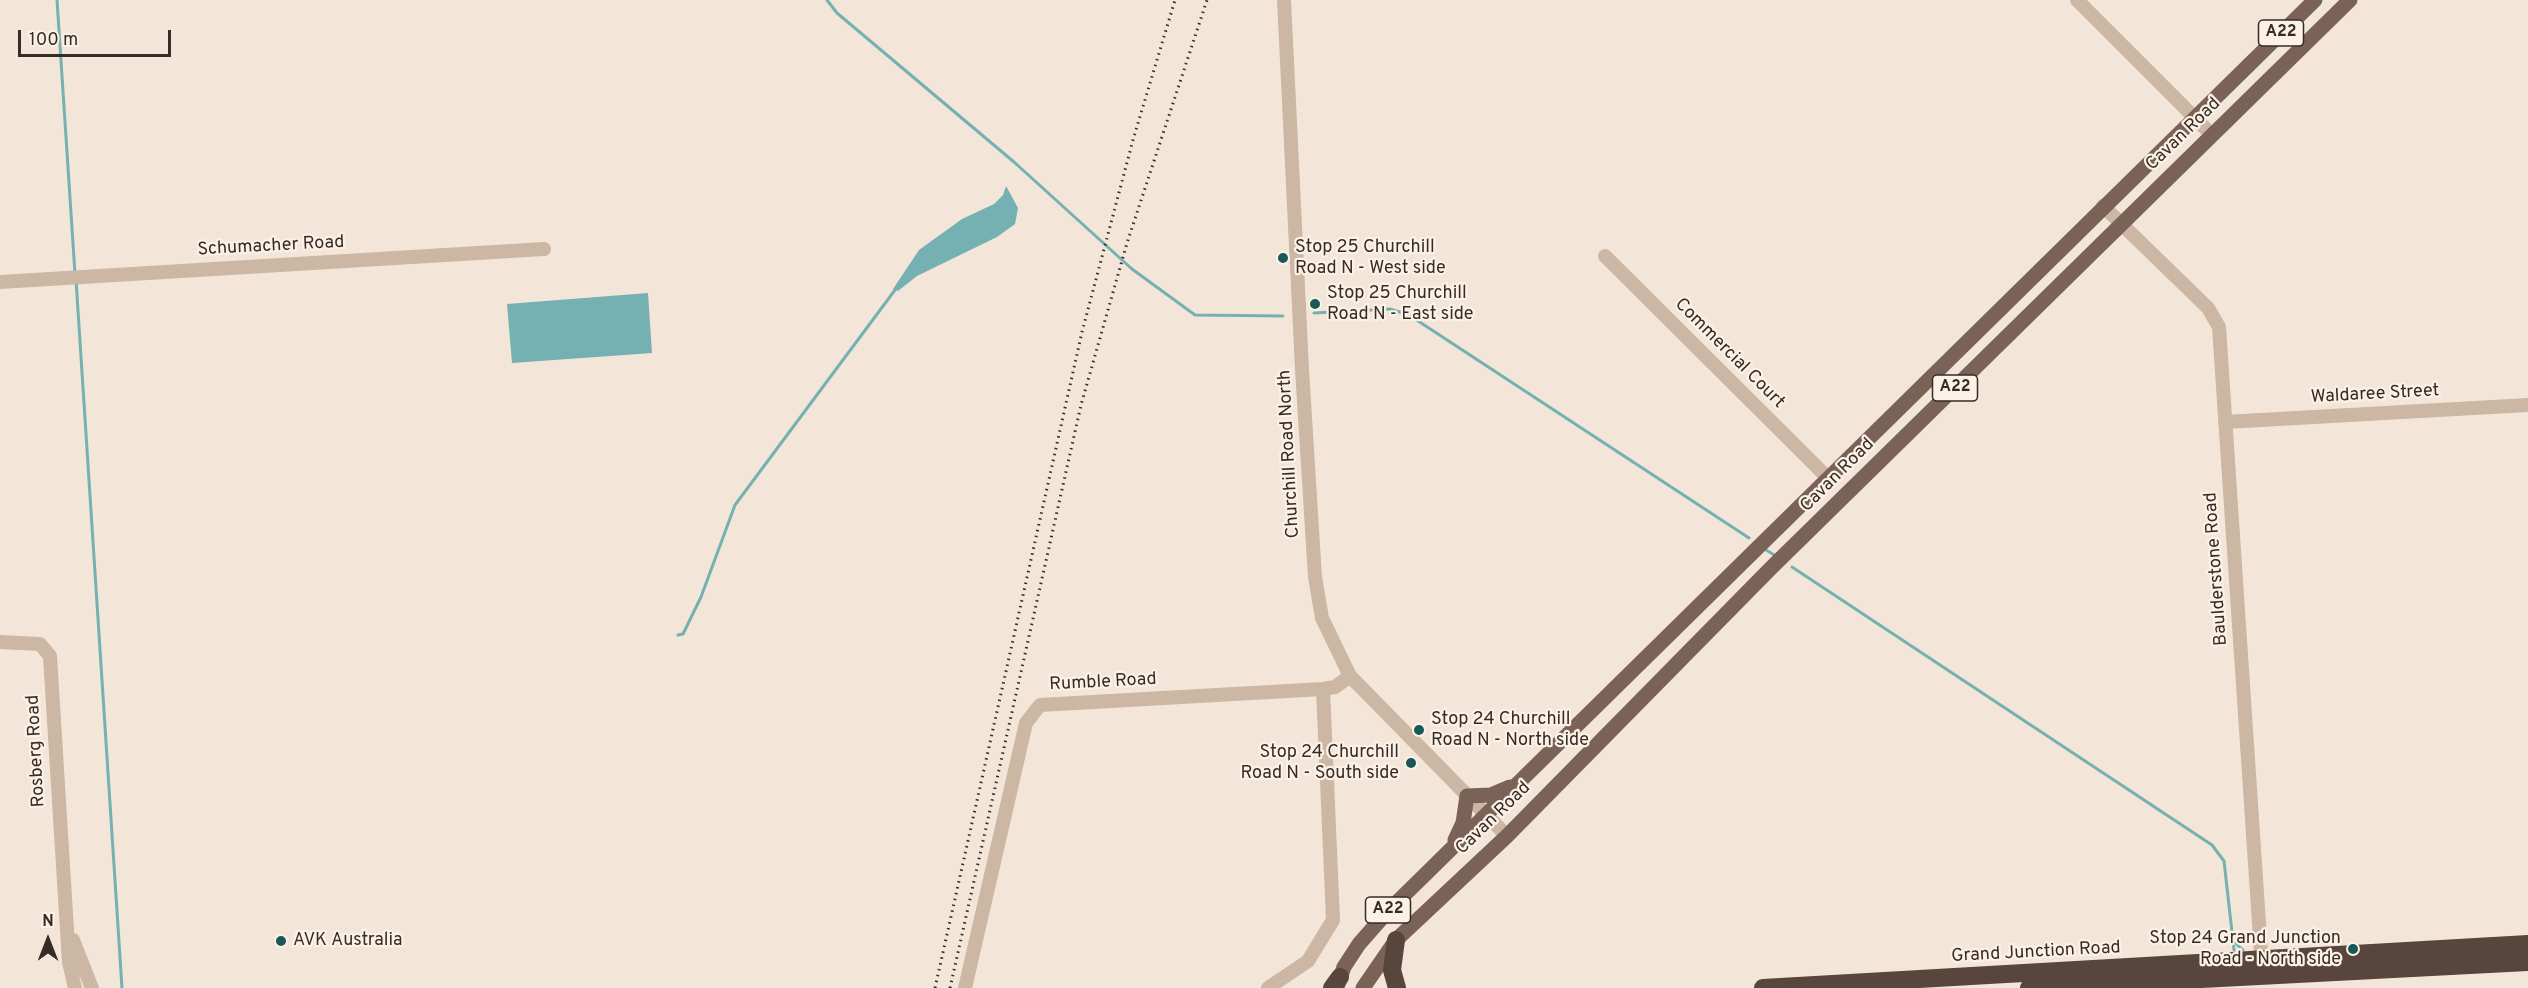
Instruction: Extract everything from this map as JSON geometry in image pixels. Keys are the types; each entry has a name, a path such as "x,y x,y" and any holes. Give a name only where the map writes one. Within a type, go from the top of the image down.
{"highway":[{"path":"1396,940 1392,970 1397,988"},
{"name":"Grand Junction Road","path":"1763,988 2022,984 2262,968 2528,944"},
{"name":"Grand Junction Road","path":"2262,968 2528,962"}],"main road":[{"name":"Cavan Road","path":"1336,984 1371,928 2315,0"},
{"name":"Cavan Road","path":"1363,988 1396,940 1507,836 1789,551 2350,0"},
{"path":"1448,853 1463,823 1467,796 1491,795 1518,784"}],"street":[{"name":"Churchill Road North","path":"1284,0 1301,337 1317,594 1322,618 1331,641 1350,676 1507,836"},
{"path":"2077,0 2212,135"},
{"name":"Baulderstone Road","path":"2103,206 2208,308 2215,319 2220,339 2262,968"},
{"name":"Schumacher Road","path":"0,282 544,249"},
{"name":"Commercial Court","path":"1605,256 1828,478"},
{"name":"Waldaree Street","path":"2225,422 2528,405"},
{"name":"Rosberg Road","path":"0,642 40,644 50,656 64,900 69,962 75,988"},
{"name":"Rumble Road","path":"965,988 1026,723 1040,705 1323,690 1335,687 1350,676"},
{"path":"1268,988 1308,961 1333,920 1323,690"},
{"name":"Rosberg Road","path":"64,900 72,939 92,988"}],"water":[{"path":"1006,186 1018,208 1015,224 997,237 917,276 898,291 893,289 919,250 962,219 994,204 1003,195"},
{"path":"648,293 652,353 512,363 507,304"}],"waterway":[{"path":"57,0 75,274"},
{"path":"827,0 837,13 1014,162 1132,269 1195,315 1283,316"},
{"path":"76,280 122,988"},
{"path":"678,635 683,634 701,597 735,505 895,290"},
{"path":"1314,313 1390,309 1409,315 1749,538"},
{"path":"1766,550 1776,556"},
{"path":"1792,567 2212,845 2224,861 2234,950"},
{"path":"2233,941 2243,950"}],"railway":[{"path":"935,988 1082,332 1133,140 1175,0"},
{"path":"950,988 1081,405 1127,243 1207,0"}],"place":[{"name":"Stop 25 Churchill Road N - West side","path":"1283,258"},
{"name":"Stop 25 Churchill Road N - East side","path":"1315,304"},
{"name":"Stop 24 Churchill Road N - North side","path":"1419,730"},
{"name":"Stop 24 Churchill Road N - South side","path":"1411,763"},
{"name":"AVK Australia","path":"281,941"},
{"name":"Stop 24 Grand Junction Road - North side","path":"2353,949"}]}
